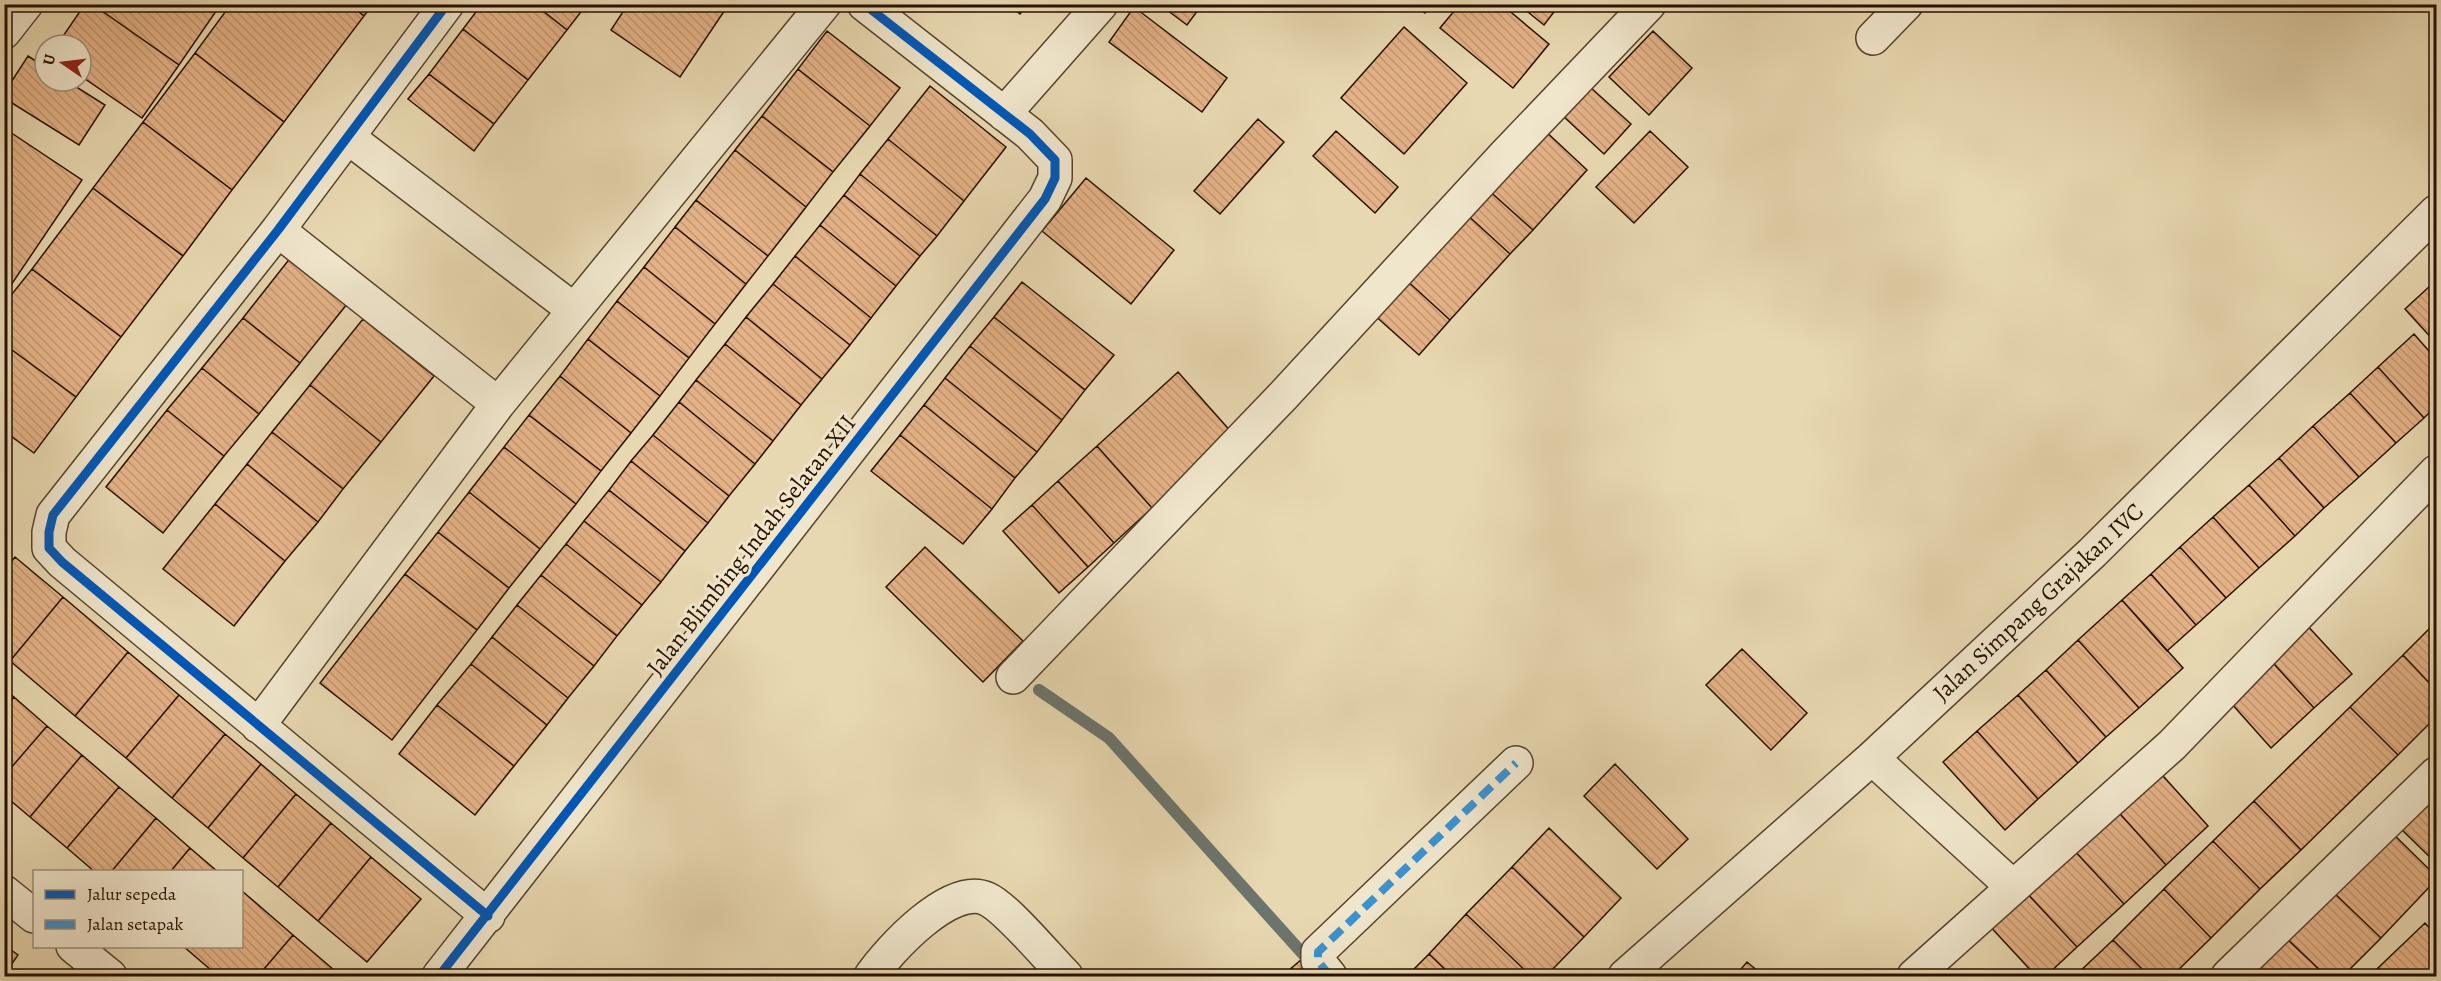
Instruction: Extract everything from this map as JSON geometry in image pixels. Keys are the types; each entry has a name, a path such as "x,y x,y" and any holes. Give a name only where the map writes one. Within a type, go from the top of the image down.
{"street":[{"path":"4,32 26,4"},
{"path":"447,4 349,138 53,515 49,532 49,548 62,562 488,916"},
{"path":"258,726 498,404 824,4"},
{"path":"864,4 1004,114 1101,4"},
{"path":"1013,677 1283,396 1505,155 1649,4"},
{"path":"1873,38 1906,4"},
{"name":"Jalan Blimbing Indah Selatan XII","path":"439,976 1045,199 1055,178 1055,160 1030,134 1004,114"},
{"path":"349,138 574,310"},
{"name":"Jalan Simpang Grajakan IVC","path":"1626,976 1872,758 2092,553 2436,212"},
{"path":"278,230 498,404"},
{"path":"1914,976 2172,745 2436,472"},
{"path":"1872,758 2013,887"},
{"path":"1330,976 1320,966 1316,956 1318,952 1516,763"},
{"path":"2228,976 2436,774"},
{"path":"4,892 33,915"},
{"path":"871,976 882,961 940,908 955,899 986,898 999,908 1066,976"},
{"path":"75,948 106,975"}],"building":[{"path":"85,4 92,4 179,65 142,118 93,84 93,33 65,33"},
{"path":"92,4 221,4 179,65"},
{"path":"231,4 349,4 364,16 284,122 195,53"},
{"path":"349,4 373,4 364,16"},
{"path":"482,4 534,4 567,30 528,80 463,29"},
{"path":"534,4 587,4 567,30"},
{"path":"628,4 729,4 680,77 611,30"},
{"path":"1008,4 1027,4 1020,14"},
{"path":"1159,4 1199,4 1201,6 1187,25"},
{"path":"1412,4 1431,4 1425,13"},
{"path":"1460,4 1501,4 1549,44 1513,88 1440,28"},
{"path":"1518,4 1560,4 1544,25"},
{"path":"1134,7 1227,78 1202,112 1109,42"},
{"path":"1404,27 1467,83 1404,154 1341,98"},
{"path":"463,29 528,80 494,124 429,74"},
{"path":"827,31 900,88 870,126 798,69"},
{"path":"1653,31 1692,68 1649,115 1609,77"},
{"path":"195,53 284,122 232,190 143,122"},
{"path":"28,56 33,59 33,93 86,93 105,105 79,145 4,98 4,93"},
{"path":"798,69 870,126 833,172 762,116"},
{"path":"429,74 494,124 474,151 408,99"},
{"path":"930,86 1006,147 964,201 888,139"},
{"path":"1590,87 1631,124 1604,154 1563,116"},
{"path":"762,116 833,172 806,207 735,150"},
{"path":"1258,119 1284,142 1220,214 1194,191"},
{"path":"143,122 232,190 183,256 93,188"},
{"path":"1541,127 1587,170 1533,230 1486,188"},
{"path":"4,128 82,180 7,291 4,289"},
{"path":"1336,131 1398,187 1375,213 1313,156"},
{"path":"1650,131 1688,167 1634,223 1596,187"},
{"path":"888,139 964,201 937,236 860,174"},
{"path":"735,150 806,207 768,256 696,200"},
{"path":"860,174 937,236 920,256 844,195"},
{"path":"1086,178 1174,250 1131,304 1042,231"},
{"path":"93,188 183,256 121,337 32,269"},
{"path":"1486,188 1533,230 1510,254 1464,212"},
{"path":"844,195 920,256 896,286 820,225"},
{"path":"696,200 768,256 746,284 675,227"},
{"path":"1464,212 1510,254 1450,320 1404,278"},
{"path":"820,225 896,286 871,318 795,256"},
{"path":"675,227 746,284 715,324 644,267"},
{"path":"795,256 871,318 850,345 773,284"},
{"path":"291,257 347,304 300,363 243,318"},
{"path":"644,267 715,324 689,358 617,301"},
{"path":"32,269 121,337 76,397 4,344 4,304"},
{"path":"1404,278 1450,320 1419,355 1372,313"},
{"path":"1022,282 1114,355 1085,390 994,317"},
{"path":"773,284 850,345 822,379 746,317"},
{"path":"2431,285 2436,291 2436,343 2405,309"},
{"path":"617,301 689,358 660,396 588,339"},
{"path":"746,317 822,379 801,405 725,344"},
{"path":"994,317 1085,390 1062,420 970,346"},
{"path":"243,318 300,363 259,414 202,368"},
{"path":"363,319 434,376 381,442 310,385"},
{"path":"2414,334 2436,359 2436,406 2424,418 2378,367"},
{"path":"588,339 660,396 631,433 560,376"},
{"path":"4,344 76,397 34,453 4,431"},
{"path":"725,344 801,405 773,441 696,380"},
{"path":"970,346 1062,420 1037,452 945,378"},
{"path":"2378,367 2424,418 2396,443 2350,393"},
{"path":"202,368 259,414 224,456 167,410"},
{"path":"1178,372 1233,434 1152,508 1097,446"},
{"path":"560,376 631,433 601,471 529,415"},
{"path":"945,378 1037,452 1015,478 924,405"},
{"path":"696,380 773,441 755,464 679,402"},
{"path":"310,385 381,442 343,489 272,432"},
{"path":"2350,393 2396,443 2359,477 2313,426"},
{"path":"679,402 755,464 729,496 653,435"},
{"path":"924,405 1015,478 992,509 900,435"},
{"path":"167,410 224,456 163,533 106,487"},
{"path":"529,415 601,471 576,504 504,447"},
{"path":"2313,426 2359,477 2324,508 2279,458"},
{"path":"272,432 343,489 318,522 247,464"},
{"path":"653,435 729,496 708,523 631,461"},
{"path":"900,435 992,509 963,544 871,471"},
{"path":"1097,446 1152,508 1114,543 1058,481"},
{"path":"504,447 576,504 540,549 469,492"},
{"path":"2279,458 2324,508 2295,536 2249,485"},
{"path":"631,461 708,523 685,551 609,490"},
{"path":"247,464 318,522 285,561 215,504"},
{"path":"1058,481 1114,543 1088,567 1032,505"},
{"path":"2249,485 2295,536 2259,568 2213,517"},
{"path":"609,490 685,551 661,582 584,521"},
{"path":"469,492 540,549 509,588 438,532"},
{"path":"215,504 285,561 234,626 163,569"},
{"path":"1032,505 1088,567 1059,593 1003,531"},
{"path":"2213,517 2259,568 2226,598 2180,547"},
{"path":"584,521 661,582 642,605 566,544"},
{"path":"438,532 509,588 477,630 405,574"},
{"path":"566,544 642,605 617,636 541,575"},
{"path":"925,547 1023,641 983,682 886,587"},
{"path":"2180,547 2226,598 2196,625 2151,574"},
{"path":"15,557 63,597 10,661 4,656 4,570"},
{"path":"405,574 477,630 392,740 320,683"},
{"path":"2151,574 2196,625 2167,651 2122,600"},
{"path":"541,575 617,636 594,666 517,605"},
{"path":"63,597 128,652 75,716 10,661"},
{"path":"2122,600 2183,668 2139,708 2078,640"},
{"path":"517,605 594,666 568,698 492,637"},
{"path":"2303,621 2352,674 2314,708 2266,655"},
{"path":"2436,622 2436,690 2403,655"},
{"path":"492,637 568,698 547,725 471,664"},
{"path":"2078,640 2139,708 2106,737 2046,670"},
{"path":"1742,649 1807,713 1771,750 1706,685"},
{"path":"128,652 179,695 126,758 75,716"},
{"path":"2266,655 2314,708 2271,748 2223,694"},
{"path":"2403,655 2436,690 2436,717 2398,755 2350,707"},
{"path":"471,664 547,725 514,766 437,705"},
{"path":"2046,670 2106,737 2078,763 2018,695"},
{"path":"4,689 14,697 4,708"},
{"path":"179,695 225,734 172,798 126,758"},
{"path":"2018,695 2078,763 2038,799 1977,731"},
{"path":"14,697 47,726 4,776 4,708"},
{"path":"437,705 514,766 475,815 399,754"},
{"path":"2350,707 2398,755 2301,850 2254,801"},
{"path":"47,726 82,755 30,817 4,795 4,776"},
{"path":"1977,731 2038,799 2005,830 1943,762"},
{"path":"225,734 261,764 208,828 172,798"},
{"path":"82,755 119,787 67,848 30,817"},
{"path":"261,764 296,794 243,858 208,828"},
{"path":"1615,764 1688,839 1657,869 1584,796"},
{"path":"2155,767 2208,826 2166,865 2113,806"},
{"path":"119,787 156,818 113,870 93,870 67,848"},
{"path":"296,794 331,823 278,887 243,858"},
{"path":"2436,795 2436,863 2399,827"},
{"path":"2254,801 2301,850 2260,889 2213,841"},
{"path":"2113,806 2166,865 2124,904 2070,846"},
{"path":"156,818 190,848 172,870 113,870"},
{"path":"331,823 371,857 318,921 278,887"},
{"path":"1549,828 1621,898 1584,937 1512,867"},
{"path":"2388,829 2436,876 2436,880 2381,938 2330,889"},
{"path":"2213,841 2260,889 2211,938 2164,889"},
{"path":"2070,846 2124,904 2077,947 2023,889"},
{"path":"190,848 216,870 172,870"},
{"path":"371,857 421,899 367,962 318,921"},
{"path":"1512,867 1584,937 1546,976 1531,976 1466,914"},
{"path":"2023,889 2077,947 2046,976 2036,976 1987,923"},
{"path":"2164,889 2211,938 2172,976 2149,976 2113,940"},
{"path":"2330,889 2381,938 2343,976 2326,976 2284,936"},
{"path":"243,892 293,935 258,976 218,976 185,948 243,948"},
{"path":"1466,914 1531,976 1452,976 1429,954"},
{"path":"2425,923 2436,935 2436,976 2387,976 2378,968"},
{"path":"293,935 341,976 258,976"},
{"path":"2284,936 2326,976 2245,976"},
{"path":"2113,940 2149,976 2075,976"},
{"path":"4,945 18,955 4,975"},
{"path":"1429,954 1452,976 1407,976"},
{"path":"1302,959 1317,976 1282,976"},
{"path":"1747,962 1764,976 1735,976"},
{"path":"2378,968 2387,976 2370,976"}],"waterway":[{"path":"1039,690 1109,738 1312,964"}],"marked path":[{"path":"1330,976 1318,961 1318,952 1516,763"}],"cycle path":[{"path":"447,4 278,230 53,515 49,532 49,548 62,562 488,916"},
{"path":"439,976 1045,199 1055,178 1055,160 1030,134 864,4"}]}
